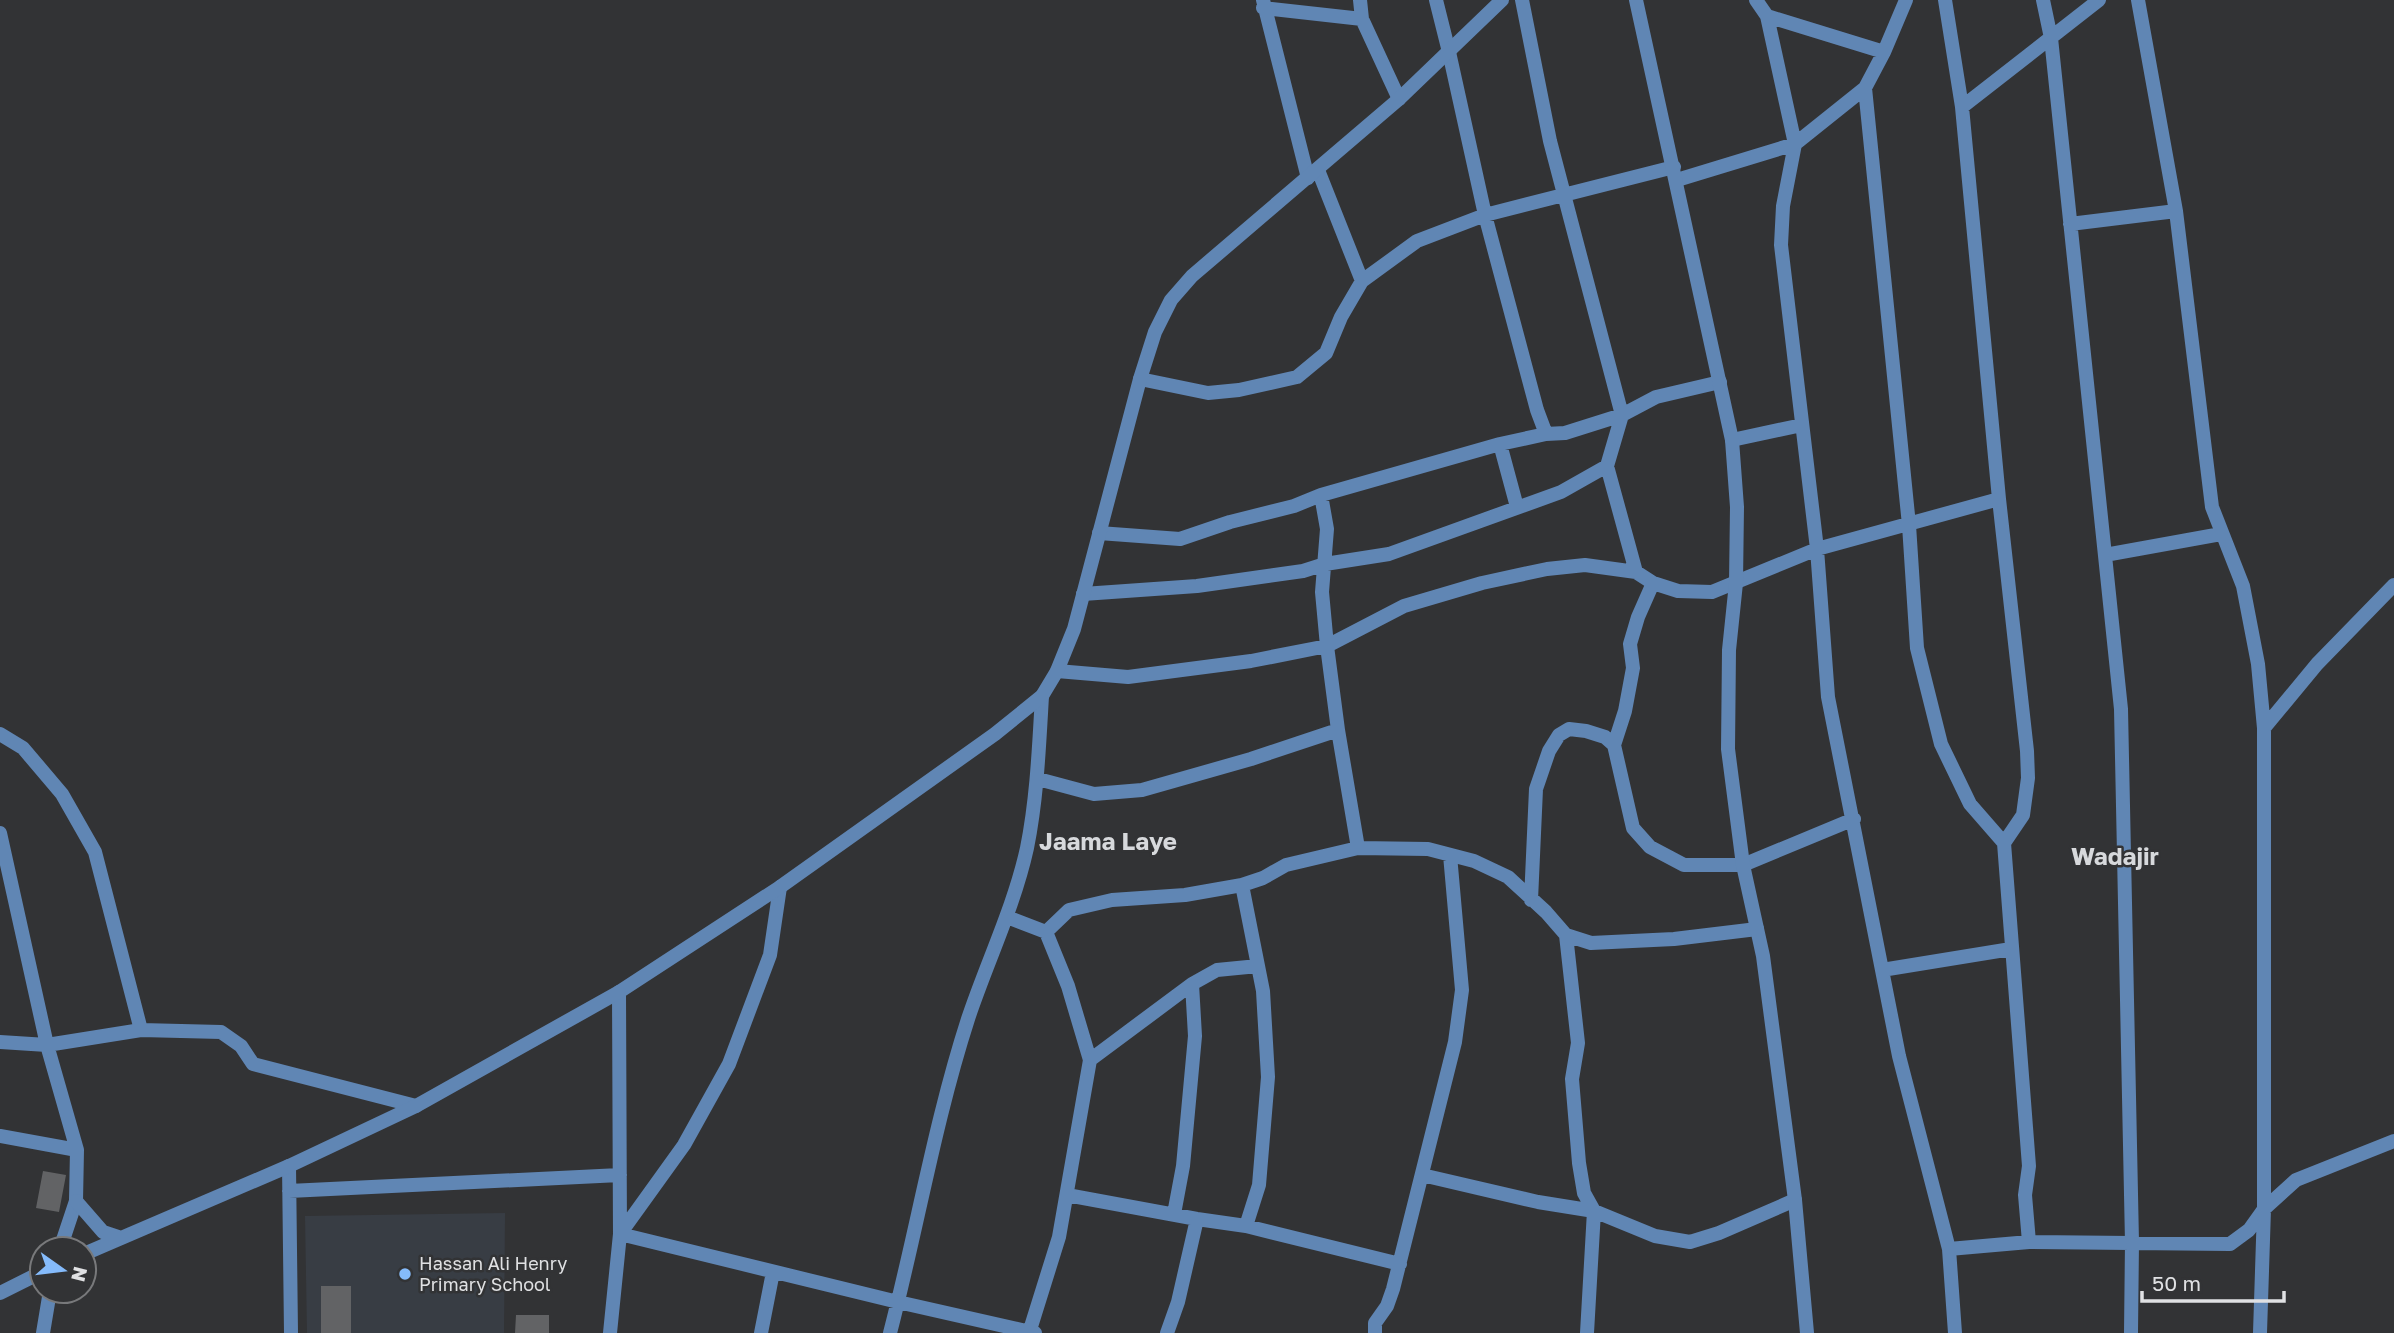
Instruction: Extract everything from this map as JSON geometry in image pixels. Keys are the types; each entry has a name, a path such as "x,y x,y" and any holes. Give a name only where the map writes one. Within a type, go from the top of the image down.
{"street":[{"path":"1360,0 1362,19 1399,99"},
{"path":"1436,0 1485,215 1518,342 1546,434"},
{"path":"98,1248 289,1166 416,1106 619,992 780,887 995,734 1042,696 1057,671 1074,629 1140,379 1155,332 1171,300 1192,276 1399,99 1502,0"},
{"path":"1522,0 1550,141 1622,415 1607,466 1636,572"},
{"path":"1636,0 1732,440 1737,507 1728,749 1743,864 1763,956 1795,1200 1807,1333"},
{"path":"1756,0 1767,16 1796,144 1783,206 1781,245 1816,549 1828,697 1899,1056 1949,1249 1955,1333"},
{"path":"1140,379 1208,393 1239,390 1297,377 1326,353 1341,317 1362,281 1418,241 1485,215 1564,195 1676,174 1796,144 1865,88 1906,0"},
{"path":"1945,0 1962,107 1999,499 2027,751 2028,778 2023,815 2004,843"},
{"path":"2043,0 2051,38 2121,709 2132,1242 2131,1333"},
{"path":"1962,107 2099,0"},
{"path":"2138,0 2176,211 2212,507 2243,586 2258,664 2264,729 2263,1209 2260,1333"},
{"path":"1362,19 1263,4 1313,174 1362,281"},
{"path":"1767,16 1884,52"},
{"path":"1865,88 1909,524 1917,648 1941,744 1970,804 2004,843 2029,1166 2025,1195 2029,1242"},
{"path":"2070,224 2176,211"},
{"path":"1099,533 1180,539 1500,444 1546,434 1565,433 1622,415 1656,397 1720,382"},
{"path":"1732,440 1802,425"},
{"path":"1500,444 1517,507"},
{"path":"1083,594 1197,586 1303,571 1325,564 1389,554 1561,492 1607,466"},
{"path":"1321,495 1327,529 1322,592 1338,730 1358,848"},
{"path":"1057,671 1128,677 1251,661 1328,646 1404,606 1482,583 1547,569 1585,565 1636,572 1653,583 1678,591 1712,592 1816,549 1999,499"},
{"path":"2105,555 2221,534"},
{"path":"1653,583 1630,644 1633,668 1625,711 1614,746 1633,828 1650,847 1684,865 1743,864 1854,819"},
{"path":"2264,729 2317,664 2394,585"},
{"path":"890,1333 968,1020 1007,917 1026,849 1038,779 1042,696"},
{"path":"1531,900 1536,789 1549,751 1559,736 1569,729 1586,730 1605,737 1614,746"},
{"path":"1038,779 1094,794 1142,790 1251,759 1338,730"},
{"path":"0,734 23,748 62,794 95,852 141,1030"},
{"path":"0,833 47,1045 77,1150 76,1201 65,1235"},
{"path":"1046,932 1069,910 1101,902 1185,895 1242,886 1286,865 1358,848 1428,849 1474,861 1507,877 1546,912 1566,935 1591,943 1674,939 1757,929"},
{"path":"1375,1333 1375,1323 1387,1306 1400,1264 1455,1041 1462,990 1450,855"},
{"path":"1242,886 1263,991 1268,1077 1259,1185 1246,1226"},
{"path":"620,1234 684,1144 729,1064 770,954 780,887"},
{"path":"620,1234 1031,1333 1059,1237 1090,1060 1068,986 1046,932 1007,917"},
{"path":"1566,935 1578,1043 1572,1079 1579,1163 1584,1193 1594,1211 1587,1333"},
{"path":"1882,970 2011,948"},
{"path":"1090,1060 1192,984 1217,970 1258,966"},
{"path":"1174,1214 1183,1166 1195,1036 1192,984"},
{"path":"610,1333 620,1234 619,992"},
{"path":"0,1042 47,1045 141,1030 220,1032 241,1045 253,1064 416,1106"},
{"path":"0,1136 77,1150"},
{"path":"1949,1249 2029,1242 2230,1244 2249,1230 2263,1209 2296,1180 2394,1141"},
{"path":"289,1166 290,1333"},
{"path":"289,1191 620,1175"},
{"path":"1422,1175 1538,1202 1594,1211 1656,1236 1690,1242 1719,1233 1795,1200"},
{"path":"1067,1195 1246,1226 1400,1264"},
{"path":"76,1201 103,1232 121,1238"},
{"path":"1167,1333 1178,1301 1197,1219"},
{"path":"761,1333 773,1272"},
{"path":"0,1293 28,1279"},
{"path":"43,1333 48,1305"}],"shaded area":[{"name":"Hassan Ali Henry Primary School","path":"505,1213 504,1333 307,1333 305,1216"}],"building":[{"path":"43,1171 66,1175 59,1212 36,1208"},
{"path":"321,1286 351,1286 351,1333 321,1333"},
{"path":"516,1315 549,1315 549,1333 515,1333"}],"place":[{"name":"Hassan Ali Henry Primary School","path":"405,1274"}],"district":[{"name":"Jaama Laye","path":"1108,842"},
{"name":"Wadajir","path":"2115,857"}]}
